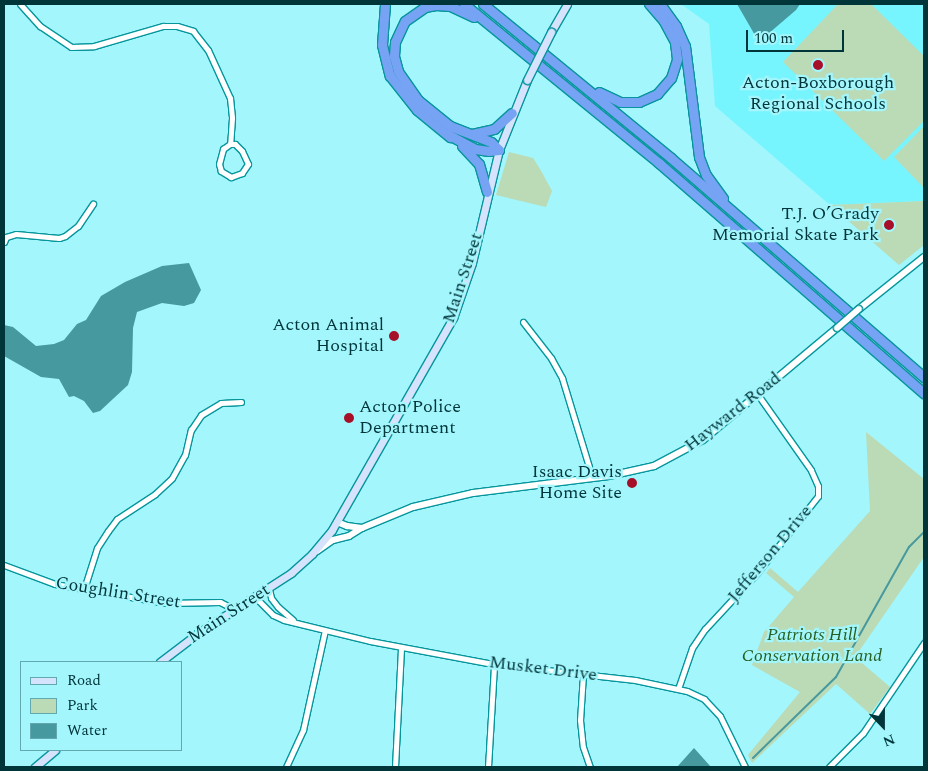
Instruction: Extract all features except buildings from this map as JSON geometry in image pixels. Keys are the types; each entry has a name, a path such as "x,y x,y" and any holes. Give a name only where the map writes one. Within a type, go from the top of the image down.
{"highway":[{"path":"385,4 382,45 388,72 409,102 477,162 487,192"},
{"path":"464,4 660,163 924,393"},
{"path":"483,4 574,77 736,214 924,377"},
{"path":"574,77 620,102 642,101 662,90 674,72 677,48 669,28 649,4"},
{"path":"660,4 674,22 686,50 701,164 709,179 736,214"},
{"path":"494,28 457,8 436,5 422,8 410,16 402,26 395,39 394,52 396,66 408,87 438,118 465,133 488,141 499,150"},
{"path":"465,133 478,134 490,131 502,124 512,113"},
{"path":"447,134 475,148 489,151 499,150"}],"main road":[{"name":"Main Street","path":"161,661 198,633 291,574 312,554 337,522 453,318 472,263 487,192 512,113 566,4"},
{"path":"35,767 54,751"}],"street":[{"path":"20,4 40,26 71,48 94,46 163,26 177,26 193,32 208,50 230,98 232,112 230,144"},
{"path":"230,144 235,144 242,151 248,164 242,173 231,178 221,171 219,164 223,149 230,144"},
{"path":"4,242 6,238 16,234 59,238 65,236 78,226 93,204"},
{"name":"Hayward Road","path":"312,554 333,540 413,507 474,493 632,472 670,459 703,440 924,257"},
{"path":"523,322 560,373 592,477"},
{"name":"Jefferson Drive","path":"678,689 692,648 705,629 758,574 818,496 818,486 811,470 758,395"},
{"path":"84,589 97,548 108,531 117,519 155,494 172,478 185,455 191,430 201,415 221,403 241,402"},
{"path":"337,522 347,526 362,528"},
{"path":"332,530 334,534 343,536"},
{"name":"Coughlin Street","path":"4,565 55,584 166,603 220,602 234,609"},
{"name":"Musket Drive","path":"269,589 271,598 278,608 289,618 302,625"},
{"name":"Musket Drive","path":"256,597 273,615 302,625 401,647 494,665 583,674 658,684 678,689 704,699 720,716 745,767"},
{"path":"286,767 303,730 326,630"},
{"path":"829,767 863,733 924,643"},
{"path":"395,767 401,647"},
{"path":"488,767 494,665"},
{"path":"583,674 580,720 583,747 590,767"}],"shaded area":[{"name":"Acton-Boxborough Regional Schools","path":"681,4 924,4 924,201 830,205 715,106 709,24"}],"green space":[{"path":"838,4 871,4 924,56 924,121 884,161 783,62"},
{"path":"924,126 924,188 894,157"},
{"path":"509,152 533,158 552,191 546,207 496,195"},
{"name":"T.J. O’Grady Memorial Skate Park","path":"924,201 924,245 899,265 830,205"},
{"name":"Patriots Hill Conservation Land","path":"866,432 924,479 924,557 855,657 890,687 870,714 836,684 752,763 748,755 800,692 752,665 764,632 794,597 766,573 770,568 798,592 870,511"}],"water":[{"path":"737,4 800,4 796,10 768,34 756,37"},
{"path":"189,263 201,290 194,303 184,306 162,303 137,312 133,328 132,372 128,385 100,411 93,413 84,401 74,396 69,397 59,379 41,377 4,356 4,325 13,327 36,346 54,344 64,340 77,324 86,320 101,296 125,282 162,266"},
{"path":"694,748 711,767 677,767"}],"waterway":[{"path":"753,758 836,677 909,547 924,532"}],"place":[{"name":"Acton-Boxborough Regional Schools","path":"818,65"},
{"name":"T.J. O’Grady Memorial Skate Park","path":"889,225"},
{"name":"Acton Animal Hospital","path":"394,336"},
{"name":"Acton Police Department","path":"349,418"},
{"name":"Isaac Davis Home Site","path":"632,483"}]}
